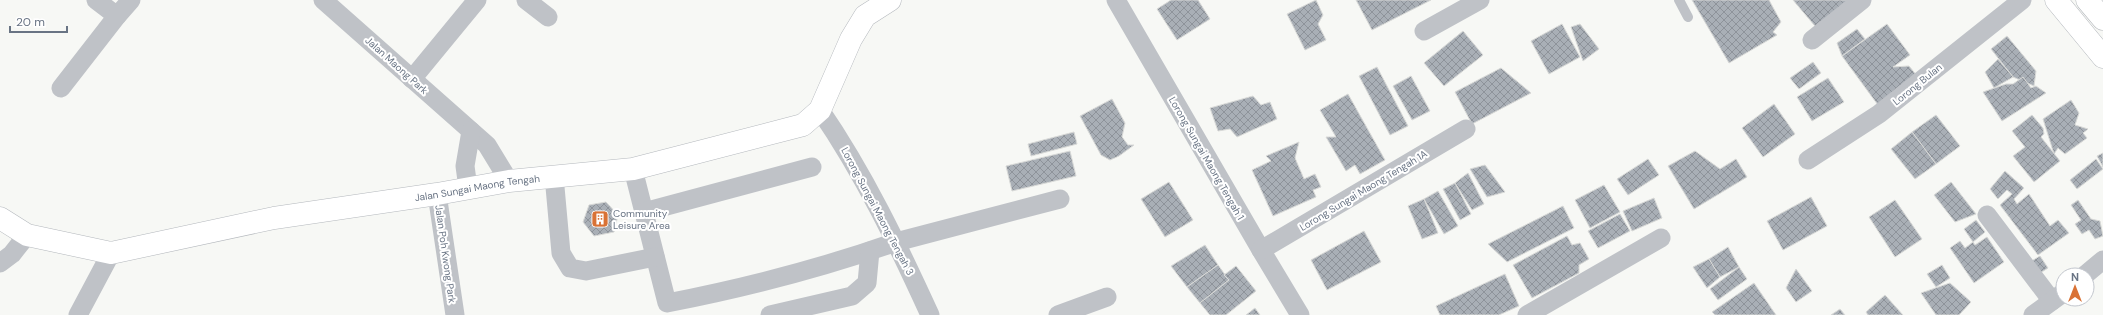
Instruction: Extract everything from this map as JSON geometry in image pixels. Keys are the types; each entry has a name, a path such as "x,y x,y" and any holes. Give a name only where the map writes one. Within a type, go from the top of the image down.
{"street":[{"path":"96,0 117,16"},
{"path":"61,88 131,0"},
{"name":"Jalan Maong Park","path":"323,0 487,145 509,181"},
{"path":"412,79 477,0"},
{"path":"526,0 548,17"},
{"name":"Jalan Sungai Maong Tengah","path":"0,218 27,235 111,253 274,218 437,194 509,181 633,169 761,138 803,125 820,110 851,39 865,16 890,0"},
{"name":"Lorong Sungai Maong Tengah 1","path":"1116,0 1300,315"},
{"path":"1424,31 1480,0"},
{"path":"1812,40 1862,0"},
{"name":"Lorong Bulan","path":"1808,160 1879,114 2022,0"},
{"path":"2056,0 2103,57"},
{"name":"Lorong Sungai Maong Tengah 3","path":"820,110 836,133 896,242 930,315"},
{"name":"Lorong Sungai Maong Tengah 1A","path":"1261,250 1466,129"},
{"path":"468,188 466,166 470,130"},
{"path":"644,212 812,167"},
{"path":"633,169 668,309 740,287 870,251 896,242 1060,199"},
{"path":"554,176 561,253 570,268 586,271 655,257"},
{"name":"Jalan Poh Kwong Park","path":"437,194 455,315"},
{"path":"1987,215 2055,294"},
{"path":"0,264 12,254 27,235"},
{"path":"1527,315 1661,238"},
{"path":"770,315 852,296 867,283 870,251"},
{"path":"78,315 111,253"},
{"path":"2095,267 2103,260"},
{"path":"1058,315 1107,297"},
{"path":"2033,315 2055,299"}],"lane":[{"path":"1679,0 1688,17"}],"building":[{"path":"1171,0 1198,0 1210,19 1177,40 1157,9"},
{"path":"1316,0 1323,15 1318,24 1326,40 1305,50 1287,14"},
{"path":"1356,0 1431,0 1372,30"},
{"path":"1692,0 1769,0 1781,22 1773,32 1777,35 1729,63"},
{"path":"1793,0 1848,0 1820,32"},
{"path":"1562,24 1580,57 1549,74 1531,41"},
{"path":"1580,24 1599,49 1583,61 1571,27"},
{"path":"1887,24 1910,55 1893,67 1909,66 1918,77 1878,105 1842,56"},
{"path":"1857,29 1865,39 1842,56 1837,43"},
{"path":"1463,31 1483,55 1444,86 1424,63"},
{"path":"2007,36 2036,71 2034,86 2013,77 1991,49"},
{"path":"1998,59 2013,77 1994,88 1985,72"},
{"path":"1813,62 1821,73 1799,89 1790,78"},
{"path":"1377,67 1408,126 1390,135 1359,76"},
{"path":"1501,68 1531,93 1472,124 1455,92"},
{"path":"1411,76 1430,111 1412,120 1393,86"},
{"path":"2023,77 2031,88 2036,86 2046,93 2002,121 1983,92 2006,84 2013,84"},
{"path":"1828,78 1844,102 1812,121 1797,97"},
{"path":"1348,94 1385,160 1360,174 1355,165 1346,171 1326,137 1336,137 1320,110"},
{"path":"1253,96 1261,105 1270,102 1277,119 1237,137 1230,129 1218,131 1210,108"},
{"path":"1112,99 1125,123 1122,137 1128,145 1134,145 1119,156 1110,160 1101,155 1080,116"},
{"path":"2071,100 2079,113 2075,125 2088,129 2083,133 2087,138 2065,154 2058,148 2054,154 2043,119"},
{"path":"1774,104 1795,134 1763,157 1742,128"},
{"path":"1936,115 1960,146 1936,164 1912,132"},
{"path":"2032,115 2043,128 2044,134 2041,137 2060,161 2034,182 2013,156 2025,147 2012,131"},
{"path":"1074,132 1077,144 1031,156 1028,144"},
{"path":"1912,132 1936,164 1915,179 1891,149"},
{"path":"1299,142 1295,158 1304,179 1315,174 1321,187 1313,190 1316,197 1273,216 1252,170 1271,161 1266,156"},
{"path":"1070,151 1076,176 1012,191 1006,166"},
{"path":"1695,151 1720,169 1736,159 1747,177 1694,209 1668,166"},
{"path":"2103,153 2103,167 2097,156"},
{"path":"1648,159 1659,175 1628,195 1617,179"},
{"path":"2096,159 2103,169 2077,189 2070,180"},
{"path":"1485,165 1505,192 1487,197 1470,169"},
{"path":"2005,171 2024,188 2014,199 2017,204 2029,194 2050,226 2058,220 2069,233 2038,255 2000,205 2012,194 2007,190 1998,199 1990,189"},
{"path":"1468,173 1484,204 1472,210 1455,183"},
{"path":"1169,182 1193,220 1165,237 1141,199"},
{"path":"1951,182 1976,214 1955,222 1934,195"},
{"path":"1455,183 1471,214 1460,220 1443,189"},
{"path":"1604,185 1620,212 1590,228 1575,200"},
{"path":"1438,191 1458,226 1444,234 1424,199"},
{"path":"1811,197 1827,226 1783,250 1767,221"},
{"path":"1654,198 1662,218 1632,231 1623,211"},
{"path":"1424,199 1438,233 1422,239 1408,206"},
{"path":"1895,200 1922,239 1895,257 1869,217"},
{"path":"2078,200 2091,219 2100,221 2103,236 2095,239 2089,230 2082,234 2075,224 2081,220 2071,205"},
{"name":"Community Leisure Area","path":"606,202 618,215 614,232 594,236 583,222 589,205"},
{"path":"1563,206 1574,228 1507,262 1488,244"},
{"path":"1620,214 1630,231 1598,248 1588,231"},
{"path":"1976,220 1985,232 1973,242 1964,229"},
{"path":"1364,231 1381,262 1327,290 1311,260"},
{"path":"1567,236 1572,245 1580,243 1589,259 1579,265 1579,273 1532,298 1513,265"},
{"path":"1987,237 2004,262 1974,283 1950,248 1960,241 1965,248 1973,242 1975,245"},
{"path":"1205,245 1218,265 1187,287 1171,266"},
{"path":"1728,247 1739,267 1720,277 1709,259"},
{"path":"2040,256 2048,268 2037,275 2030,262"},
{"path":"1709,259 1720,277 1707,288 1693,267"},
{"path":"1218,265 1229,280 1200,303 1187,287"},
{"path":"1942,265 1950,278 1936,287 1927,274"},
{"path":"1236,266 1256,291 1226,315 1210,315 1200,303 1229,280 1224,275"},
{"path":"1739,267 1747,279 1718,300 1710,289"},
{"path":"1796,269 1812,291 1796,302 1786,288"},
{"path":"1505,274 1519,306 1499,315 1440,315 1436,306"},
{"path":"1754,283 1776,315 1715,315 1712,312"},
{"path":"1950,283 1971,302 1959,315 1936,315 1921,293"},
{"path":"1885,295 1903,315 1868,315 1866,312"},
{"path":"1255,308 1260,315 1246,315"},
{"path":"1840,309 1845,315 1831,315"}],"place":[{"name":"Community Leisure Area","path":"600,219"}]}
